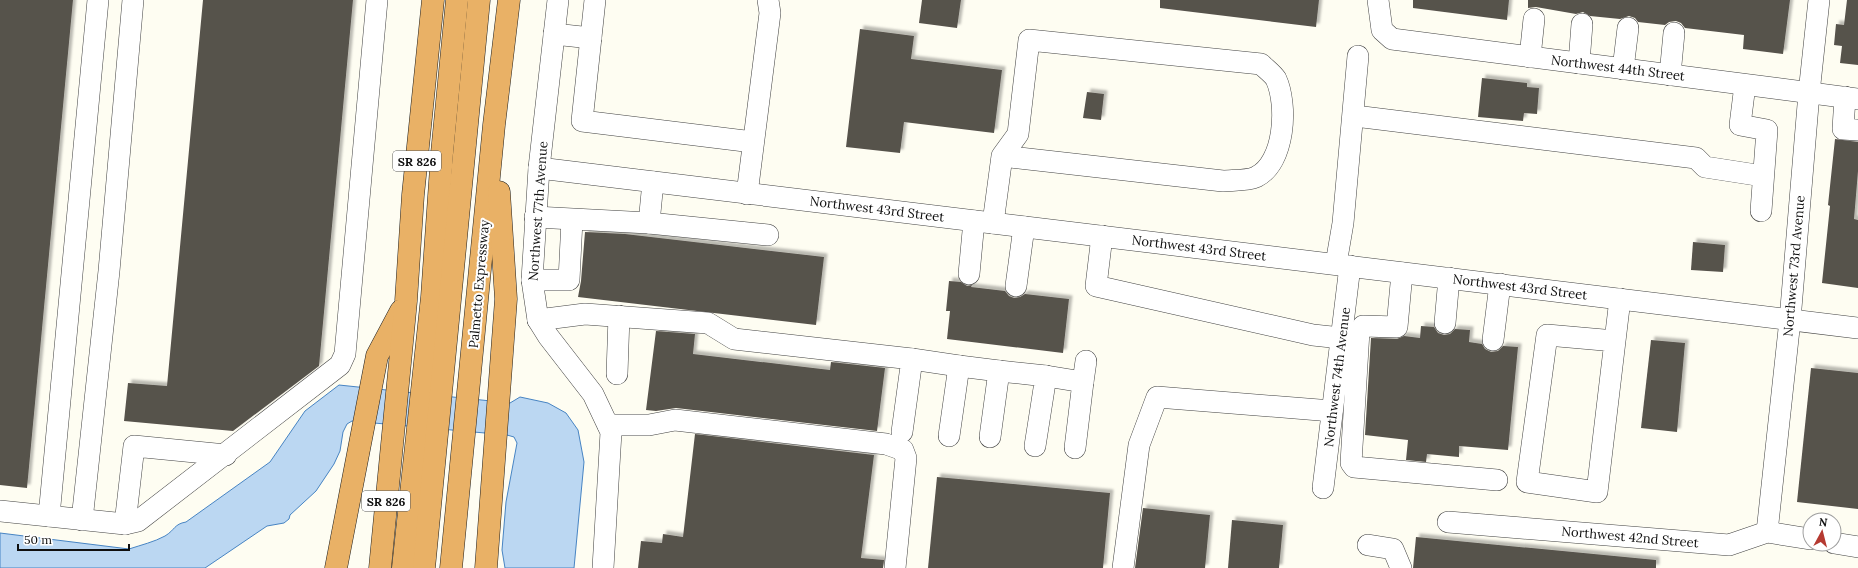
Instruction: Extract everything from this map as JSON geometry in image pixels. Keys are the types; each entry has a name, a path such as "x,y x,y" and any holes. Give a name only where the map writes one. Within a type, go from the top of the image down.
{"highway":[{"name":"SR 826","path":"380,568 393,435 412,394 406,301 413,195 434,0"},
{"path":"424,568 427,432 412,394 414,363 442,153 456,0"},
{"path":"412,394 479,0"},
{"name":"Palmetto Expressway","path":"452,568 494,125 509,0"},
{"path":"486,568 506,299 494,125"},
{"path":"336,568 364,426 370,385 377,356 406,301"},
{"path":"404,568 427,432"}],"street":[{"path":"49,516 98,0"},
{"path":"82,520 109,271 133,0"},
{"path":"0,511 82,520 132,523 226,454 334,371 343,360 377,0"},
{"name":"Northwest 77th Avenue","path":"558,0 539,168 532,280 538,320 548,336 594,394 611,432 603,568"},
{"path":"596,0 582,121 753,142"},
{"path":"747,194 770,13 768,0"},
{"name":"Northwest 44th Street","path":"1378,0 1382,30 1392,39 1852,98"},
{"name":"Northwest 73rd Avenue","path":"1767,532 1790,320 1809,92 1819,0"},
{"path":"1530,57 1534,19"},
{"path":"1579,63 1582,24"},
{"path":"1623,69 1628,28"},
{"path":"1670,75 1674,33"},
{"path":"554,34 591,38"},
{"path":"969,274 1002,156 1018,134 1029,40 1261,64 1276,78 1282,94 1283,114 1278,147 1272,164 1256,177 1223,181 1002,156"},
{"name":"Northwest 74th Avenue","path":"1323,488 1341,338 1343,223 1358,56"},
{"path":"1745,84 1740,125 1767,130 1761,211"},
{"path":"1852,98 1843,129 1858,130"},
{"path":"1363,117 1696,158 1705,167 1763,176"},
{"name":"Northwest 43rd Street","path":"539,168 1858,328"},
{"path":"649,223 653,182"},
{"path":"535,217 649,223 768,235"},
{"path":"532,280 569,280 572,220"},
{"path":"1016,286 1024,227"},
{"path":"1102,236 1096,286 1314,335 1341,338"},
{"path":"1402,273 1397,327 1363,326 1359,330 1351,463 1354,467 1497,480"},
{"path":"1445,323 1449,278"},
{"path":"1493,340 1500,284"},
{"path":"1615,341 1547,335 1527,482 1597,492 1615,341 1620,299"},
{"path":"538,320 585,314 708,324 734,339 912,359 999,372 1046,376 1083,382"},
{"path":"617,374 619,316"},
{"path":"902,432 912,359"},
{"path":"1075,448 1086,361"},
{"path":"949,436 959,366"},
{"path":"990,438 999,372"},
{"path":"1035,446 1046,376"},
{"path":"1122,568 1139,445 1157,397 1332,411"},
{"path":"608,425 649,425 675,420 886,444 903,450 906,458 895,568"},
{"path":"132,523 134,446 226,454"},
{"name":"Northwest 42nd Street","path":"1448,522 1729,545 1767,532 1802,538"},
{"path":"1842,544 1858,546"},
{"path":"1368,545 1393,549 1401,568"}],"water":[{"path":"339,385 510,403 520,397 548,403 566,413 578,430 584,462 574,568 505,568 502,550 506,502 517,443 514,437 507,435 352,421 347,424 343,432 340,451 334,464 316,491 290,515 289,519 284,523 267,526 205,568 0,568 0,533 129,549 152,542 165,536 177,526 186,522 270,462 305,411"}],"building":[{"path":"0,0 73,0 27,488 0,485"},
{"path":"203,0 353,0 319,366 233,431 124,421 128,383 167,386"},
{"path":"922,0 961,0 957,28 919,23"},
{"path":"1160,0 1319,0 1316,27 1160,8"},
{"path":"1413,0 1509,0 1507,20 1413,8"},
{"path":"1528,0 1790,0 1783,54 1743,49 1744,35 1685,28 1681,23 1676,21 1669,22 1665,25 1638,22 1635,18 1629,16 1620,19 1590,16 1583,12 1576,14 1536,7 1528,8"},
{"path":"1847,0 1858,0 1858,65 1840,63 1842,46 1834,45 1836,24 1844,25"},
{"path":"860,29 914,36 911,59 1002,70 994,133 904,122 900,153 846,147"},
{"path":"1482,78 1527,83 1527,87 1539,88 1537,114 1524,113 1523,121 1478,117"},
{"path":"1087,92 1104,94 1101,120 1083,118"},
{"path":"1835,139 1858,142 1858,171 1854,219 1858,220 1858,288 1822,283"},
{"path":"585,232 625,234 824,257 816,325 578,297 581,281"},
{"path":"1693,242 1725,245 1723,272 1691,270"},
{"path":"949,281 961,282 967,286 972,285 971,287 1005,291 1009,296 1014,298 1025,294 1069,299 1063,353 947,339 950,311 946,311"},
{"path":"1421,326 1434,327 1438,333 1444,335 1450,334 1455,329 1470,330 1469,342 1482,344 1485,349 1491,352 1498,351 1503,346 1518,347 1508,450 1459,446 1459,457 1427,454 1426,462 1406,460 1408,440 1365,435 1371,338 1397,339 1404,336 1420,338"},
{"path":"656,331 695,334 693,354 830,370 831,362 885,368 877,431 676,408 656,411 646,410"},
{"path":"1651,340 1685,343 1677,432 1641,428"},
{"path":"1811,368 1858,373 1858,509 1797,502"},
{"path":"695,434 874,455 861,558 884,560 883,568 638,568 641,541 662,543 663,534 683,537"},
{"path":"937,477 1110,493 1103,568 928,568"},
{"path":"1143,508 1210,515 1205,568 1135,568"},
{"path":"1232,520 1283,525 1279,568 1228,568"},
{"path":"1416,537 1656,560 1656,568 1413,568"}]}
